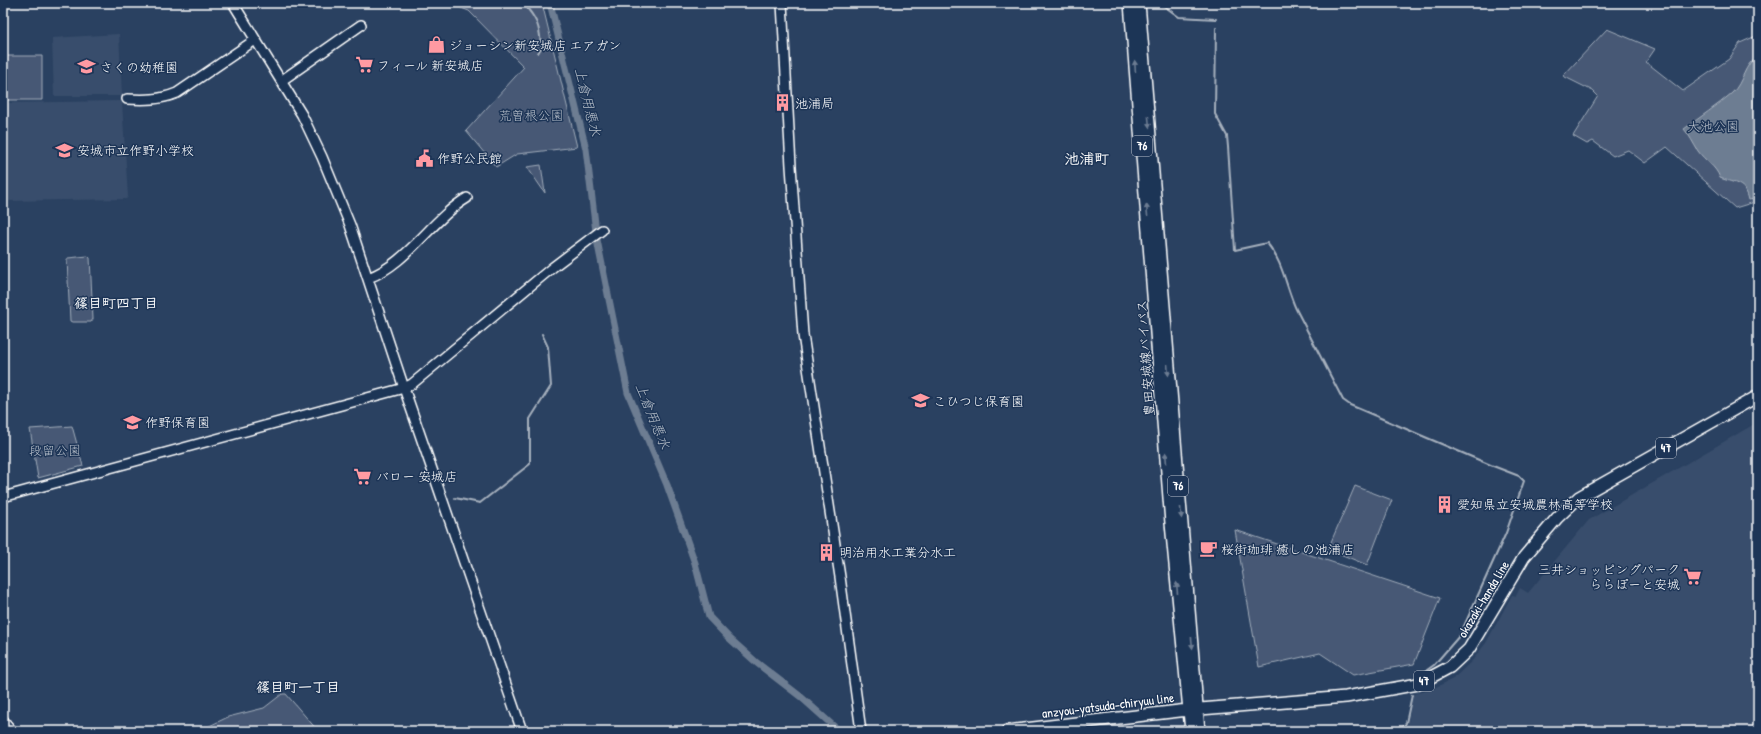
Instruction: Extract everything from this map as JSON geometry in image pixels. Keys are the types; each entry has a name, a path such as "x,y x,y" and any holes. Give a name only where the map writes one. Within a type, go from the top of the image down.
{"main road":[{"name":"豊田安城線バイパス","path":"1130,3 1192,710"},
{"name":"豊田安城線バイパス","path":"1139,3 1192,710"},
{"name":"okazaki-handa line","path":"1192,710 1346,696 1418,684 1450,667 1469,649 1533,545 1557,518 1576,501 1586,493 1758,396"},
{"name":"47","path":"1576,501 1587,500 1758,402"},
{"name":"anzyou-yatsuda-chiryuu line","path":"1007,731 1192,710"},
{"path":"1190,731 1192,710"},
{"path":"1192,710 1199,731"}],"street":[{"path":"233,3 254,40 302,115 322,157 350,225 404,388 522,731"},
{"path":"782,3 790,158 803,335 840,577 861,731"},
{"path":"281,81 361,25"},
{"path":"127,99 150,100 166,98 177,93 254,40"},
{"path":"368,278 381,273 438,221 467,198"},
{"path":"3,497 404,388 412,384 598,232"},
{"path":"3,720 12,731"}],"shaded area":[{"name":"さくの幼稚園","path":"119,34 122,96 54,96 52,38"},
{"path":"1758,56 1758,198 1749,200 1745,190 1739,184 1720,178 1716,170 1698,151 1684,129 1732,93 1739,84 1749,64"},
{"name":"安城市立作野小学校","path":"120,101 122,103 128,197 126,199 3,201 3,103"},
{"path":"1758,422 1758,731 1403,731 1408,723 1413,694 1430,690 1453,679 1472,661 1486,643 1512,595 1516,596 1520,588 1528,593 1589,520"}],"green space":[{"name":"荒曽根公園","path":"448,3 542,3 577,147 517,154 496,167 466,131 524,67 469,11"},
{"name":"大池公園","path":"1607,29 1655,49 1646,62 1683,91 1729,59 1740,43 1758,35 1758,201 1735,208 1667,147 1645,163 1628,150 1613,156 1593,141 1587,144 1573,136 1598,96 1593,91 1563,76"},
{"path":"3,56 42,56 42,100 3,100"},
{"path":"541,165 545,193 527,167"},
{"path":"88,256 90,258 93,319 91,322 72,322 70,321 67,259"},
{"name":"段留公園","path":"72,426 83,466 38,478 30,429"},
{"path":"1355,486 1392,500 1367,565 1328,549"},
{"path":"1235,530 1440,598 1414,664 1353,675 1320,653 1259,667"},
{"path":"282,694 286,694 318,731 199,731 228,717 264,708"}],"waterway":[{"path":"523,3 535,18 539,28 541,48 538,53"},
{"name":"上倉用悪水","path":"550,3 586,149 597,240 628,393 667,485 695,563 709,617 729,638 757,663 801,697 839,731"},
{"path":"1160,3 1179,17 1216,19"},
{"path":"1216,28 1215,114 1227,136 1235,250 1267,243 1281,266 1296,309 1343,400 1350,405 1519,476 1524,481 1506,533 1460,635 1434,665 1416,678"},
{"path":"455,498 480,503 530,464 530,419 551,386 548,347 542,334"},
{"path":"1401,731 1406,723 1412,695"}],"place":[{"name":"ジョーシン新安城店 エアガン","path":"436,45"},
{"name":"フィール 新安城店","path":"364,65"},
{"name":"さくの幼稚園","path":"87,67"},
{"name":"池浦局","path":"782,103"},
{"name":"安城市立作野小学校","path":"64,150"},
{"name":"作野公民館","path":"424,158"},
{"name":"こひつじ保育園","path":"920,401"},
{"name":"作野保育園","path":"132,422"},
{"name":"バロー 安城店","path":"363,476"},
{"name":"愛知県立安城農林高等学校","path":"1444,504"},
{"name":"桜街珈琲 癒しの池浦店","path":"1208,549"},
{"name":"明治用水工業分水工","path":"826,552"},
{"name":"三井ショッピングパーク ららぽーと安城","path":"1693,576"}],"district":[{"name":"池浦町","path":"1087,159"},
{"name":"篠目町四丁目","path":"116,303"},
{"name":"篠目町一丁目","path":"298,687"}]}
